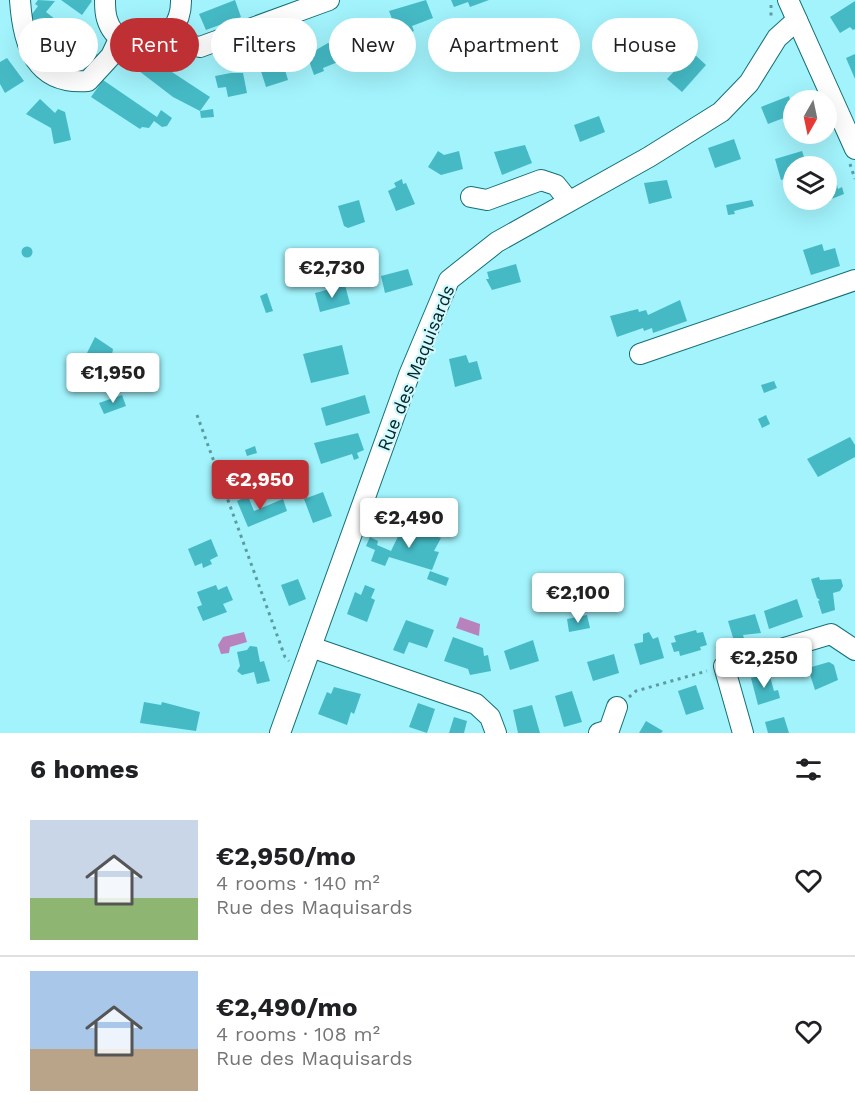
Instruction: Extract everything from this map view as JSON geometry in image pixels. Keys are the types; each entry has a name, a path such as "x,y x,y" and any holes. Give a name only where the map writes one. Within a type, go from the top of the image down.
{"street":[{"path":"20,0 22,29 30,50 49,75 67,83 88,81 110,57"},
{"path":"105,0 107,21 110,25"},
{"path":"180,18 181,0"},
{"path":"199,47 329,0"},
{"path":"788,0 813,50 855,149"},
{"name":"Rue des Maquisards","path":"280,733 409,375 449,280 497,242 568,200 649,157 721,112 749,83 777,38 797,20"},
{"path":"471,197 487,200 542,180 556,185 568,200"},
{"path":"640,354 855,280"},
{"path":"743,733 723,666 831,634 855,650"},
{"path":"311,647 476,704 490,717 496,733"},
{"path":"599,733 609,730 617,707"}],"path":[{"path":"197,415 285,657 301,673"},
{"path":"617,707 636,691 723,666"}],"shaded area":[{"path":"460,617 480,624 479,636 456,628"},
{"path":"244,632 247,642 230,647 229,653 221,654 218,645 223,637"}],"building":[{"path":"38,0 55,1 46,12 54,18 30,17 38,6 35,4"},
{"path":"61,0 91,0 92,1 82,15"},
{"path":"235,0 241,17 211,18 211,28 206,30 199,14"},
{"path":"426,0 433,18 416,24 416,18 392,18 389,11"},
{"path":"451,0 489,0 470,7 468,2 454,7"},
{"path":"855,1 855,29 850,27 840,33 830,17"},
{"path":"329,43 329,66 323,68 324,71 314,75 313,72 317,72 317,49"},
{"path":"855,54 855,79 846,58"},
{"path":"7,58 24,81 5,93 0,84 0,62"},
{"path":"698,58 706,65 682,92 667,79 673,72 698,72"},
{"path":"140,72 172,72 210,97 200,111 173,97"},
{"path":"261,72 286,72 288,80 266,87"},
{"path":"243,73 247,93 228,97 226,87 218,88 215,76"},
{"path":"103,80 157,117 161,110 172,118 167,126 162,127 154,121 149,128 140,129 91,97"},
{"path":"783,98 783,118 768,124 761,107"},
{"path":"40,99 55,113 58,109 65,112 71,140 54,144 51,128 26,114"},
{"path":"213,109 214,117 201,118 200,111"},
{"path":"599,116 605,132 580,142 574,125"},
{"path":"734,139 741,159 715,168 708,148"},
{"path":"525,145 532,163 502,175 494,152"},
{"path":"438,151 444,155 459,151 463,169 441,175 428,167"},
{"path":"802,151 804,156 785,156"},
{"path":"783,157 783,179 781,180 775,159"},
{"path":"402,179 415,204 396,211 388,191 396,187 394,183"},
{"path":"667,180 672,198 649,204 644,183"},
{"path":"837,185 838,189 842,187 844,194 837,197"},
{"path":"359,200 365,222 348,228 344,226 338,206"},
{"path":"752,200 754,206 734,211 735,214 728,215 726,205"},
{"path":"822,244 824,251 835,248 840,266 811,275 803,250"},
{"path":"27,246 33,252 27,258 21,252"},
{"path":"516,264 521,282 492,290 486,279 489,279 487,272"},
{"path":"408,269 413,285 385,293 381,276"},
{"path":"345,285 350,304 320,312 315,293"},
{"path":"267,293 273,311 266,313 260,296"},
{"path":"680,300 687,321 653,333 652,328 644,331 643,328 617,337 610,316 638,309 639,312 646,310 648,315"},
{"path":"95,337 113,349 109,373 83,361"},
{"path":"342,345 349,374 311,383 303,354"},
{"path":"466,355 469,363 477,361 482,379 455,387 449,359"},
{"path":"774,381 777,388 764,393 761,385"},
{"path":"122,395 126,406 104,414 99,403"},
{"path":"365,395 370,413 326,426 321,408"},
{"path":"766,415 770,424 762,428 758,419"},
{"path":"358,433 364,450 357,453 359,458 354,460 352,454 321,464 314,443"},
{"path":"850,437 855,445 855,457 818,477 807,459"},
{"path":"255,446 257,453 247,456 245,450"},
{"path":"323,492 332,516 313,523 304,499"},
{"path":"248,496 254,511 283,499 287,511 248,527 237,501"},
{"path":"404,524 441,538 434,551 439,552 432,570 389,557 385,566 371,561 375,550 366,546 370,537 378,541 377,545 391,551"},
{"path":"211,539 218,556 210,560 212,564 203,568 202,563 195,566 188,549"},
{"path":"430,571 449,578 446,586 427,579"},
{"path":"819,577 820,580 841,579 843,586 840,591 833,593 835,610 822,614 818,601 820,600 817,598 811,579"},
{"path":"298,579 306,599 289,606 281,585"},
{"path":"216,585 218,590 227,586 233,600 223,604 227,612 203,621 197,607 202,605 197,592"},
{"path":"365,585 375,589 371,598 375,600 367,622 347,614 355,592 361,595"},
{"path":"797,599 803,617 769,629 764,611"},
{"path":"755,614 761,633 743,635 744,638 734,641 728,621"},
{"path":"587,615 590,628 569,632 567,619"},
{"path":"406,620 434,630 427,648 409,642 404,654 393,650"},
{"path":"696,630 697,633 703,632 707,645 700,647 701,650 680,656 679,651 674,652 671,643 676,642 674,636"},
{"path":"649,632 653,639 658,637 664,658 640,665 634,644 643,642 643,634"},
{"path":"453,637 483,648 484,656 488,655 491,671 470,675 468,669 444,661"},
{"path":"533,640 539,661 510,670 504,651"},
{"path":"250,646 257,647 260,662 264,661 270,681 257,684 254,672 242,675 237,671 240,666 237,652 247,650"},
{"path":"614,654 619,673 593,681 587,662"},
{"path":"829,662 834,665 838,680 815,690 808,668"},
{"path":"769,673 774,691 778,690 780,698 758,705 751,678"},
{"path":"696,685 704,709 686,715 678,691"},
{"path":"334,687 361,694 354,714 351,712 347,725 318,714 327,692 331,694"},
{"path":"572,691 582,722 564,727 555,696"},
{"path":"144,702 161,705 162,702 200,712 196,731 140,723"},
{"path":"418,703 435,709 427,733 409,727"},
{"path":"532,705 540,733 518,733 513,710"},
{"path":"454,717 467,721 464,733 449,733"},
{"path":"784,717 789,733 768,733 765,722"},
{"path":"646,721 663,731 661,733 639,733"}]}
